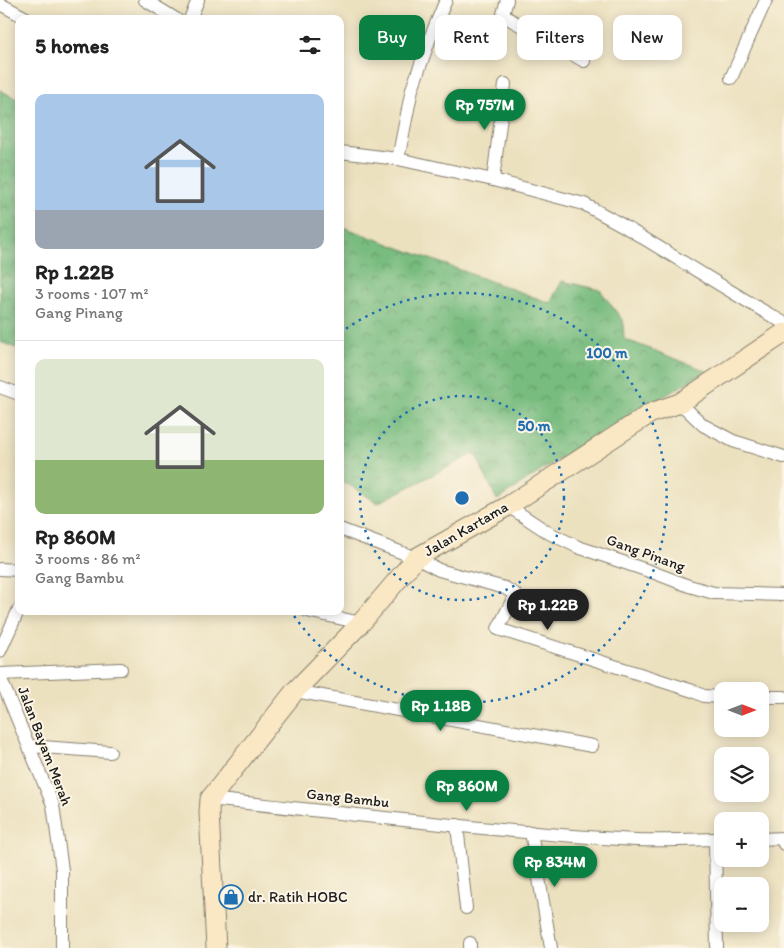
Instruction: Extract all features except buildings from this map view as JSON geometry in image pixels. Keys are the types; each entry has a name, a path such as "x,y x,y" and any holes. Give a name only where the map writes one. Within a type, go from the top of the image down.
{"main road":[{"name":"Jalan Kartama","path":"210,799 295,691 361,624 416,558 508,506 651,413 680,403 784,333"},
{"path":"210,799 209,812 216,948"}],"street":[{"path":"144,0 169,15"},
{"path":"192,15 198,0"},
{"path":"398,159 412,89 446,0"},
{"path":"507,0 503,14 584,61"},
{"path":"731,78 766,0"},
{"path":"0,4 21,15"},
{"path":"493,180 505,84"},
{"path":"344,152 398,159 493,180 584,204 784,323"},
{"path":"0,387 15,393"},
{"path":"680,403 703,425 733,441 784,457"},
{"name":"Gang Pinang","path":"508,506 549,533 578,547 643,568 689,586 714,594 784,595"},
{"path":"344,531 416,558 439,570 505,588 515,594 498,629 704,696 714,697"},
{"path":"0,569 15,570"},
{"path":"0,650 17,615"},
{"path":"323,615 361,624"},
{"path":"0,675 121,669"},
{"name":"Jalan Bayam Merah","path":"0,675 53,805 62,870 62,948"},
{"path":"295,691 592,746"},
{"path":"769,697 784,696"},
{"path":"30,746 110,752"},
{"name":"Gang Bambu","path":"210,799 532,832 637,840 714,839"},
{"path":"457,825 466,908"},
{"path":"532,832 551,948"},
{"path":"769,839 784,838 784,844"},
{"path":"717,948 718,867"}],"green space":[{"path":"0,90 15,98 15,348 0,342"},
{"path":"344,227 550,303 562,281 600,290 623,321 624,339 707,371 579,446 497,500 475,453 378,503 344,482"}],"place":[{"name":"dr. Ratih HOBC","path":"231,897"}]}
